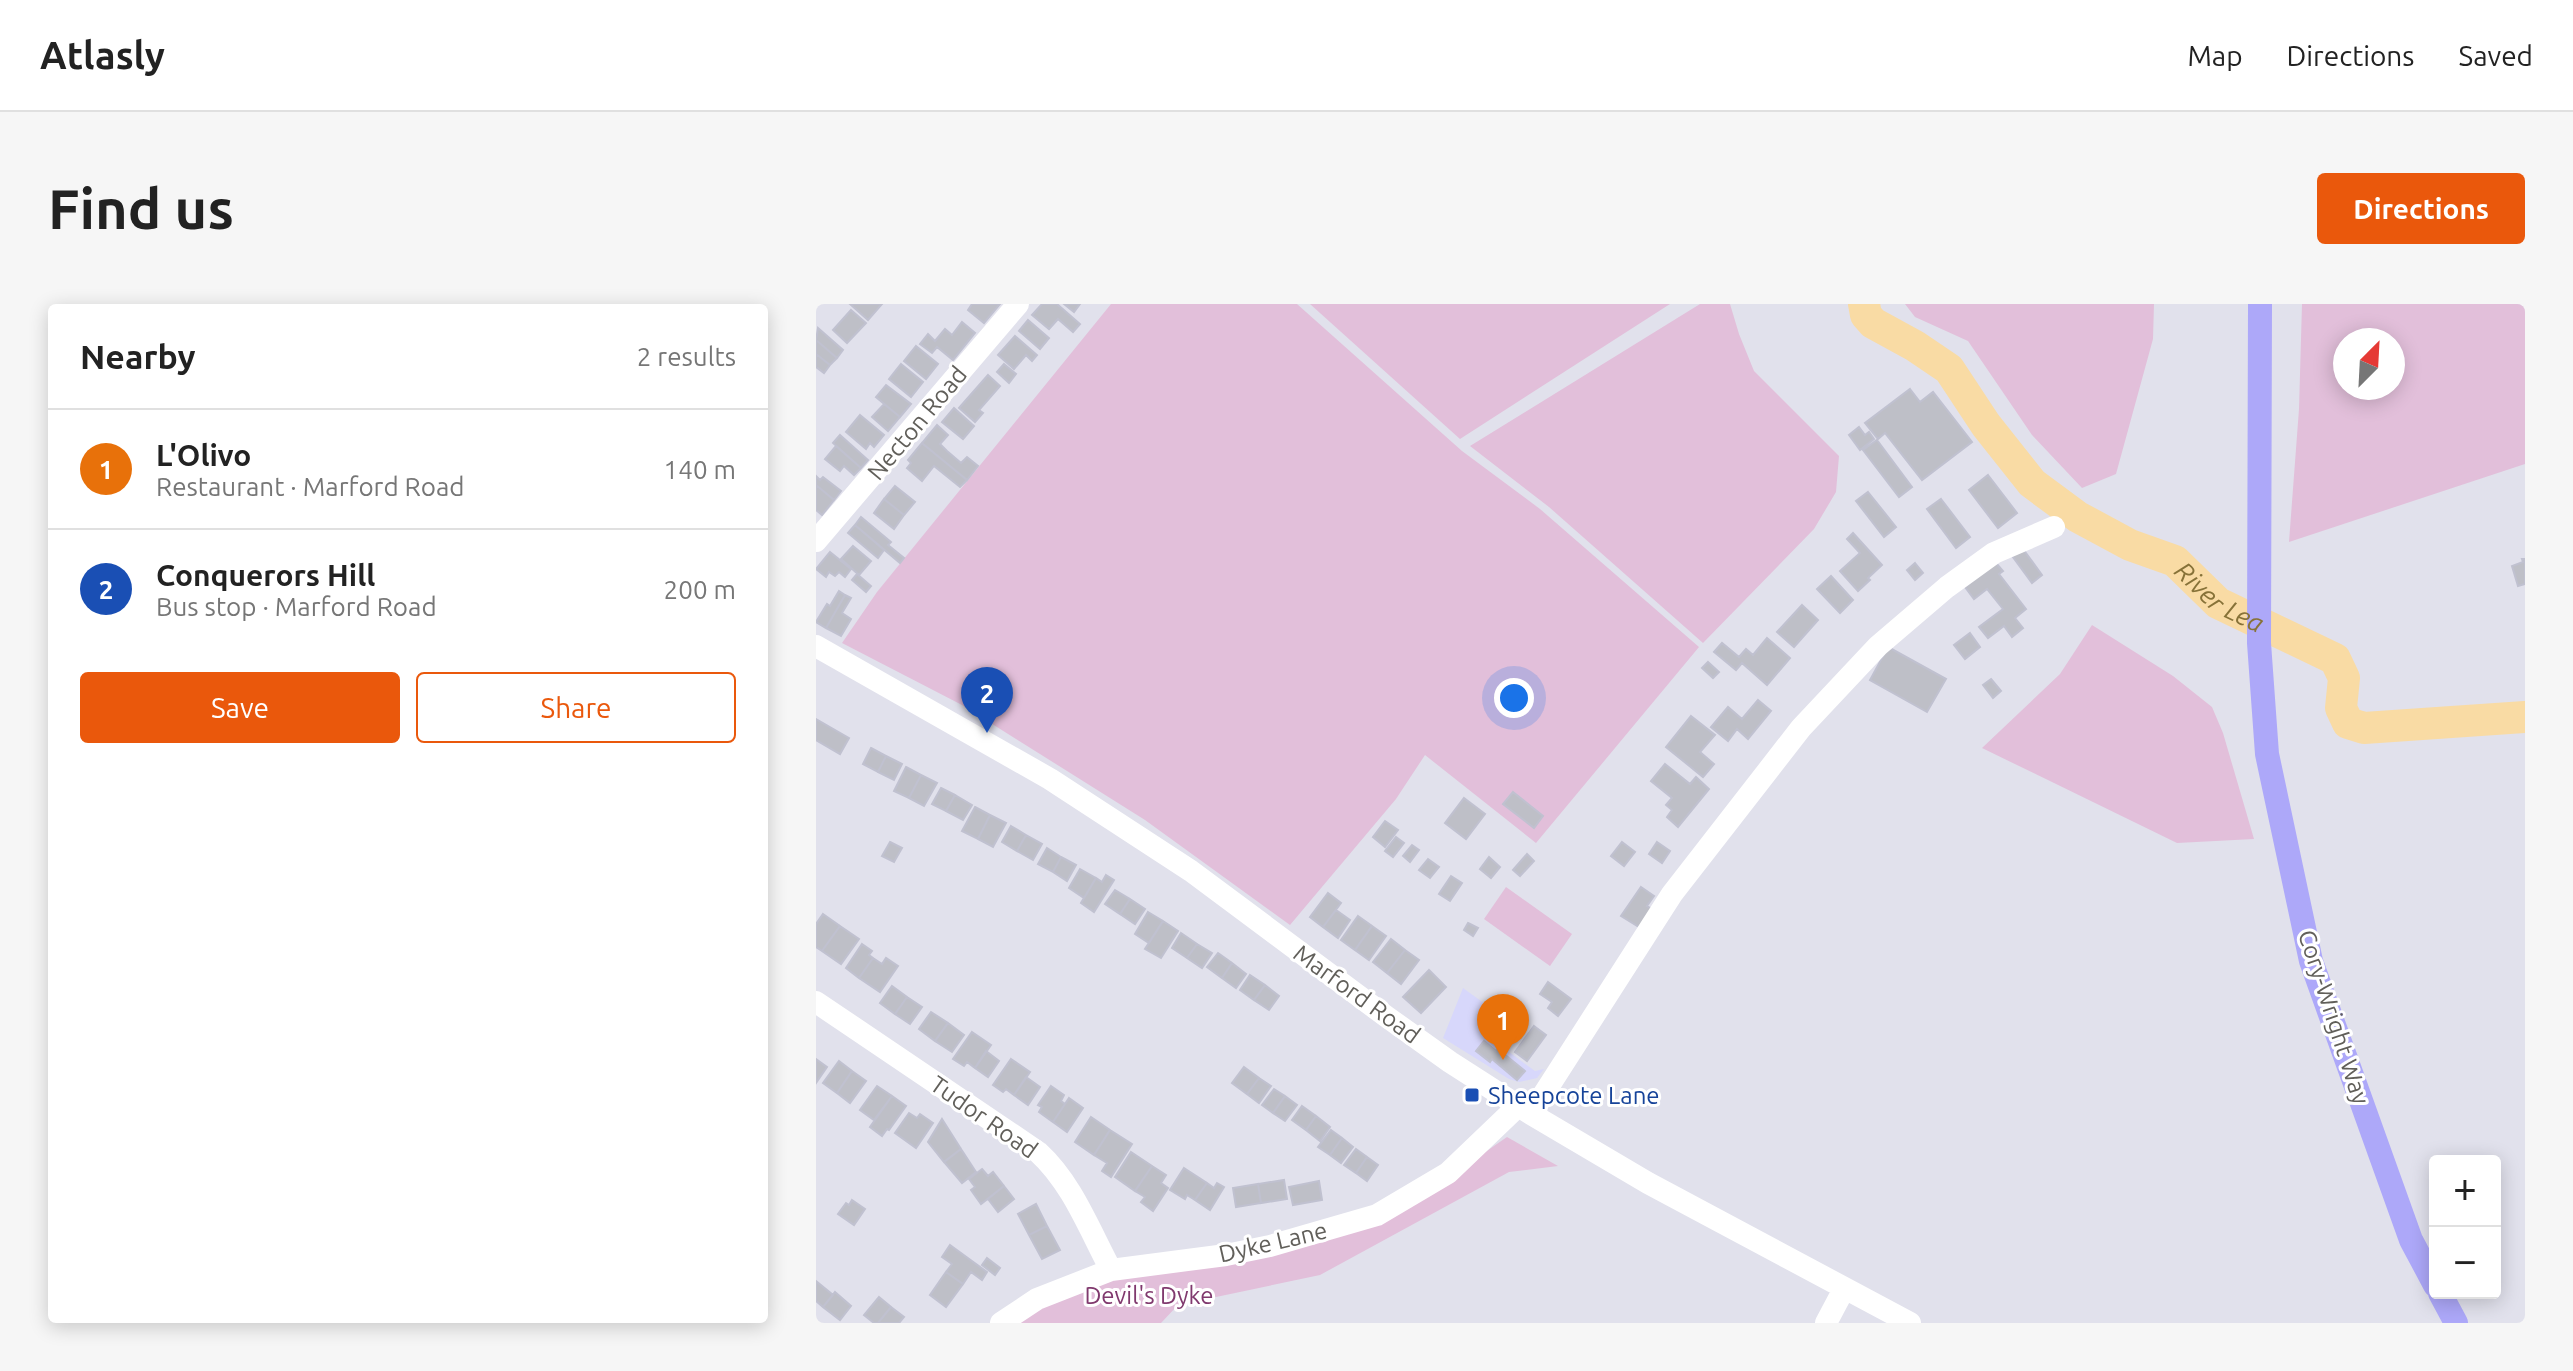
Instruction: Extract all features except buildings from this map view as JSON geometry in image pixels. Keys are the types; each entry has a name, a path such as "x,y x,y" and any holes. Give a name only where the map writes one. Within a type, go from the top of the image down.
{"main road":[{"name":"Cory-Wright Way","path":"2260,304 2259,643 2267,754 2311,961 2411,1240 2429,1274"},
{"path":"2443,1299 2456,1323"}],"street":[{"name":"Necton Road","path":"816,541 1018,304"},
{"path":"1524,1110 1672,894 1801,728 1878,646 1947,587 1994,553 2054,527"},
{"name":"Marford Road","path":"816,646 1050,779 1191,871 1387,1017 1524,1110 1648,1183 1910,1323"},
{"name":"Tudor Road","path":"816,1002 1038,1152 1063,1181 1111,1270"},
{"name":"Dyke Lane","path":"1001,1323 1037,1299 1111,1270 1241,1252 1377,1215 1448,1173 1524,1110"},
{"path":"1826,1323 1844,1289"}],"shaded area":[{"path":"1463,988 1503,1017 1490,1038 1535,1071 1544,1069 1537,1078 1519,1082 1509,1079 1443,1038"}],"green space":[{"path":"1111,304 1297,304 1462,451 1540,509 1699,647 1536,843 1425,755 1396,799 1290,925 1145,820 962,705 842,643 877,592"},
{"path":"1310,304 1670,304 1460,439"},
{"path":"1700,304 1730,304 1754,371 1839,456 1836,492 1814,529 1703,643 1549,507 1470,446"},
{"path":"1905,304 2154,304 2153,339 2116,474 2082,488 2032,435 1968,341 1915,317"},
{"path":"2302,304 2525,304 2525,464 2289,542 2299,409"},
{"path":"2092,625 2173,676 2212,707 2223,733 2254,839 2177,843 1982,748 2060,674"},
{"path":"1506,887 1572,934 1550,966 1484,919"},
{"name":"Devil's Dyke","path":"1507,1137 1558,1166 1509,1172 1320,1275 1178,1305 1161,1323 1014,1323 1044,1304 1127,1270 1384,1216"}],"waterway":[{"name":"River Lea","path":"1864,304 1866,315 1873,323 1949,369 1986,425 2032,483 2078,517 2130,545 2175,561 2218,603 2335,659 2344,678 2341,708 2348,723 2364,728 2525,717"}],"place":[{"name":"Conquerors Hill","path":"987,733"},
{"name":"L'Olivo","path":"1503,1060"},
{"name":"Sheepcote Lane","path":"1472,1095"}]}
